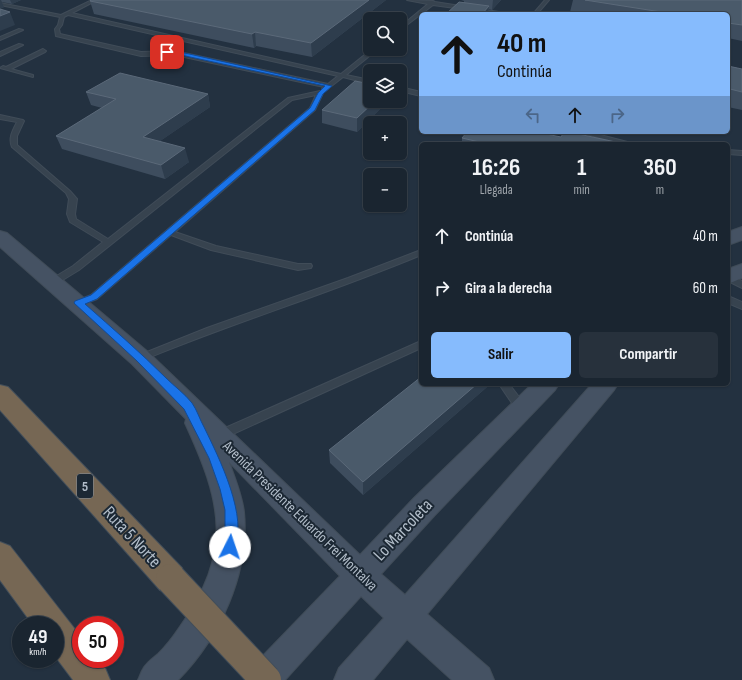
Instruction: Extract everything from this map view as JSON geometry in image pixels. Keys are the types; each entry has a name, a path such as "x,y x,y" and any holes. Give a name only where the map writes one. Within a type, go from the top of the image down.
{"highway":[{"name":"Ruta 5 Norte","path":"0,394 266,680"},
{"path":"0,556 45,616"},
{"path":"64,642 86,671"}],"main road":[{"path":"730,238 742,233"},
{"name":"Avenida Presidente Eduardo Frei Montalva","path":"0,237 140,358 361,576 477,680"},
{"path":"730,276 742,270"},
{"name":"Lo Marcoleta","path":"263,680 424,507 545,386"},
{"path":"351,680 604,386"},
{"path":"155,680 190,642 207,614 220,587 228,560 231,534 230,510 225,489 214,458 188,406"}],"lane":[{"path":"0,4 62,16 95,0"},
{"path":"409,0 493,12"},
{"path":"421,12 436,0"},
{"path":"537,12 547,0"},
{"path":"67,13 363,80"},
{"path":"407,23 419,14"},
{"path":"62,16 57,32 58,36 141,54 176,53 329,86"},
{"path":"0,39 21,30"},
{"path":"0,54 21,45"},
{"path":"3,68 43,51"},
{"path":"53,282 76,268 290,99 320,93 366,56"},
{"path":"3,68 31,76"},
{"path":"407,91 419,94"},
{"path":"78,303 94,297 313,109 320,93"},
{"path":"0,117 21,121 12,140 14,146 68,192 73,199 71,214 73,220 108,242"},
{"path":"590,134 624,142"},
{"path":"730,152 742,153"},
{"path":"170,232 214,248 298,267 308,266"},
{"path":"140,358 187,339 379,270 419,253"},
{"path":"730,278 742,285"},
{"path":"730,300 742,306"},
{"path":"218,436 419,345"},
{"path":"505,386 522,409"}],"building":[{"path":"369,0 311,43 255,32 252,34 90,1"},
{"path":"585,0 742,0 742,25 730,23 730,12 661,12"},
{"path":"459,2 489,6 484,12 448,12"},
{"path":"0,9 10,12 0,16"},
{"path":"730,66 742,69 742,92 730,89"},
{"path":"120,73 208,94 143,137 185,148 161,165 56,136 116,99 86,92"},
{"path":"355,81 363,83 363,108 368,108 357,118 322,110"},
{"path":"465,134 546,134 561,137 563,134 578,134 616,142 479,142 462,138"},
{"path":"419,379 419,386 475,386 363,482 329,450"}],"route":[{"path":"167,52 329,86 320,93 313,109 243,170 94,297 78,303 140,358 188,406 214,458 225,489 230,510 230,547"}]}
